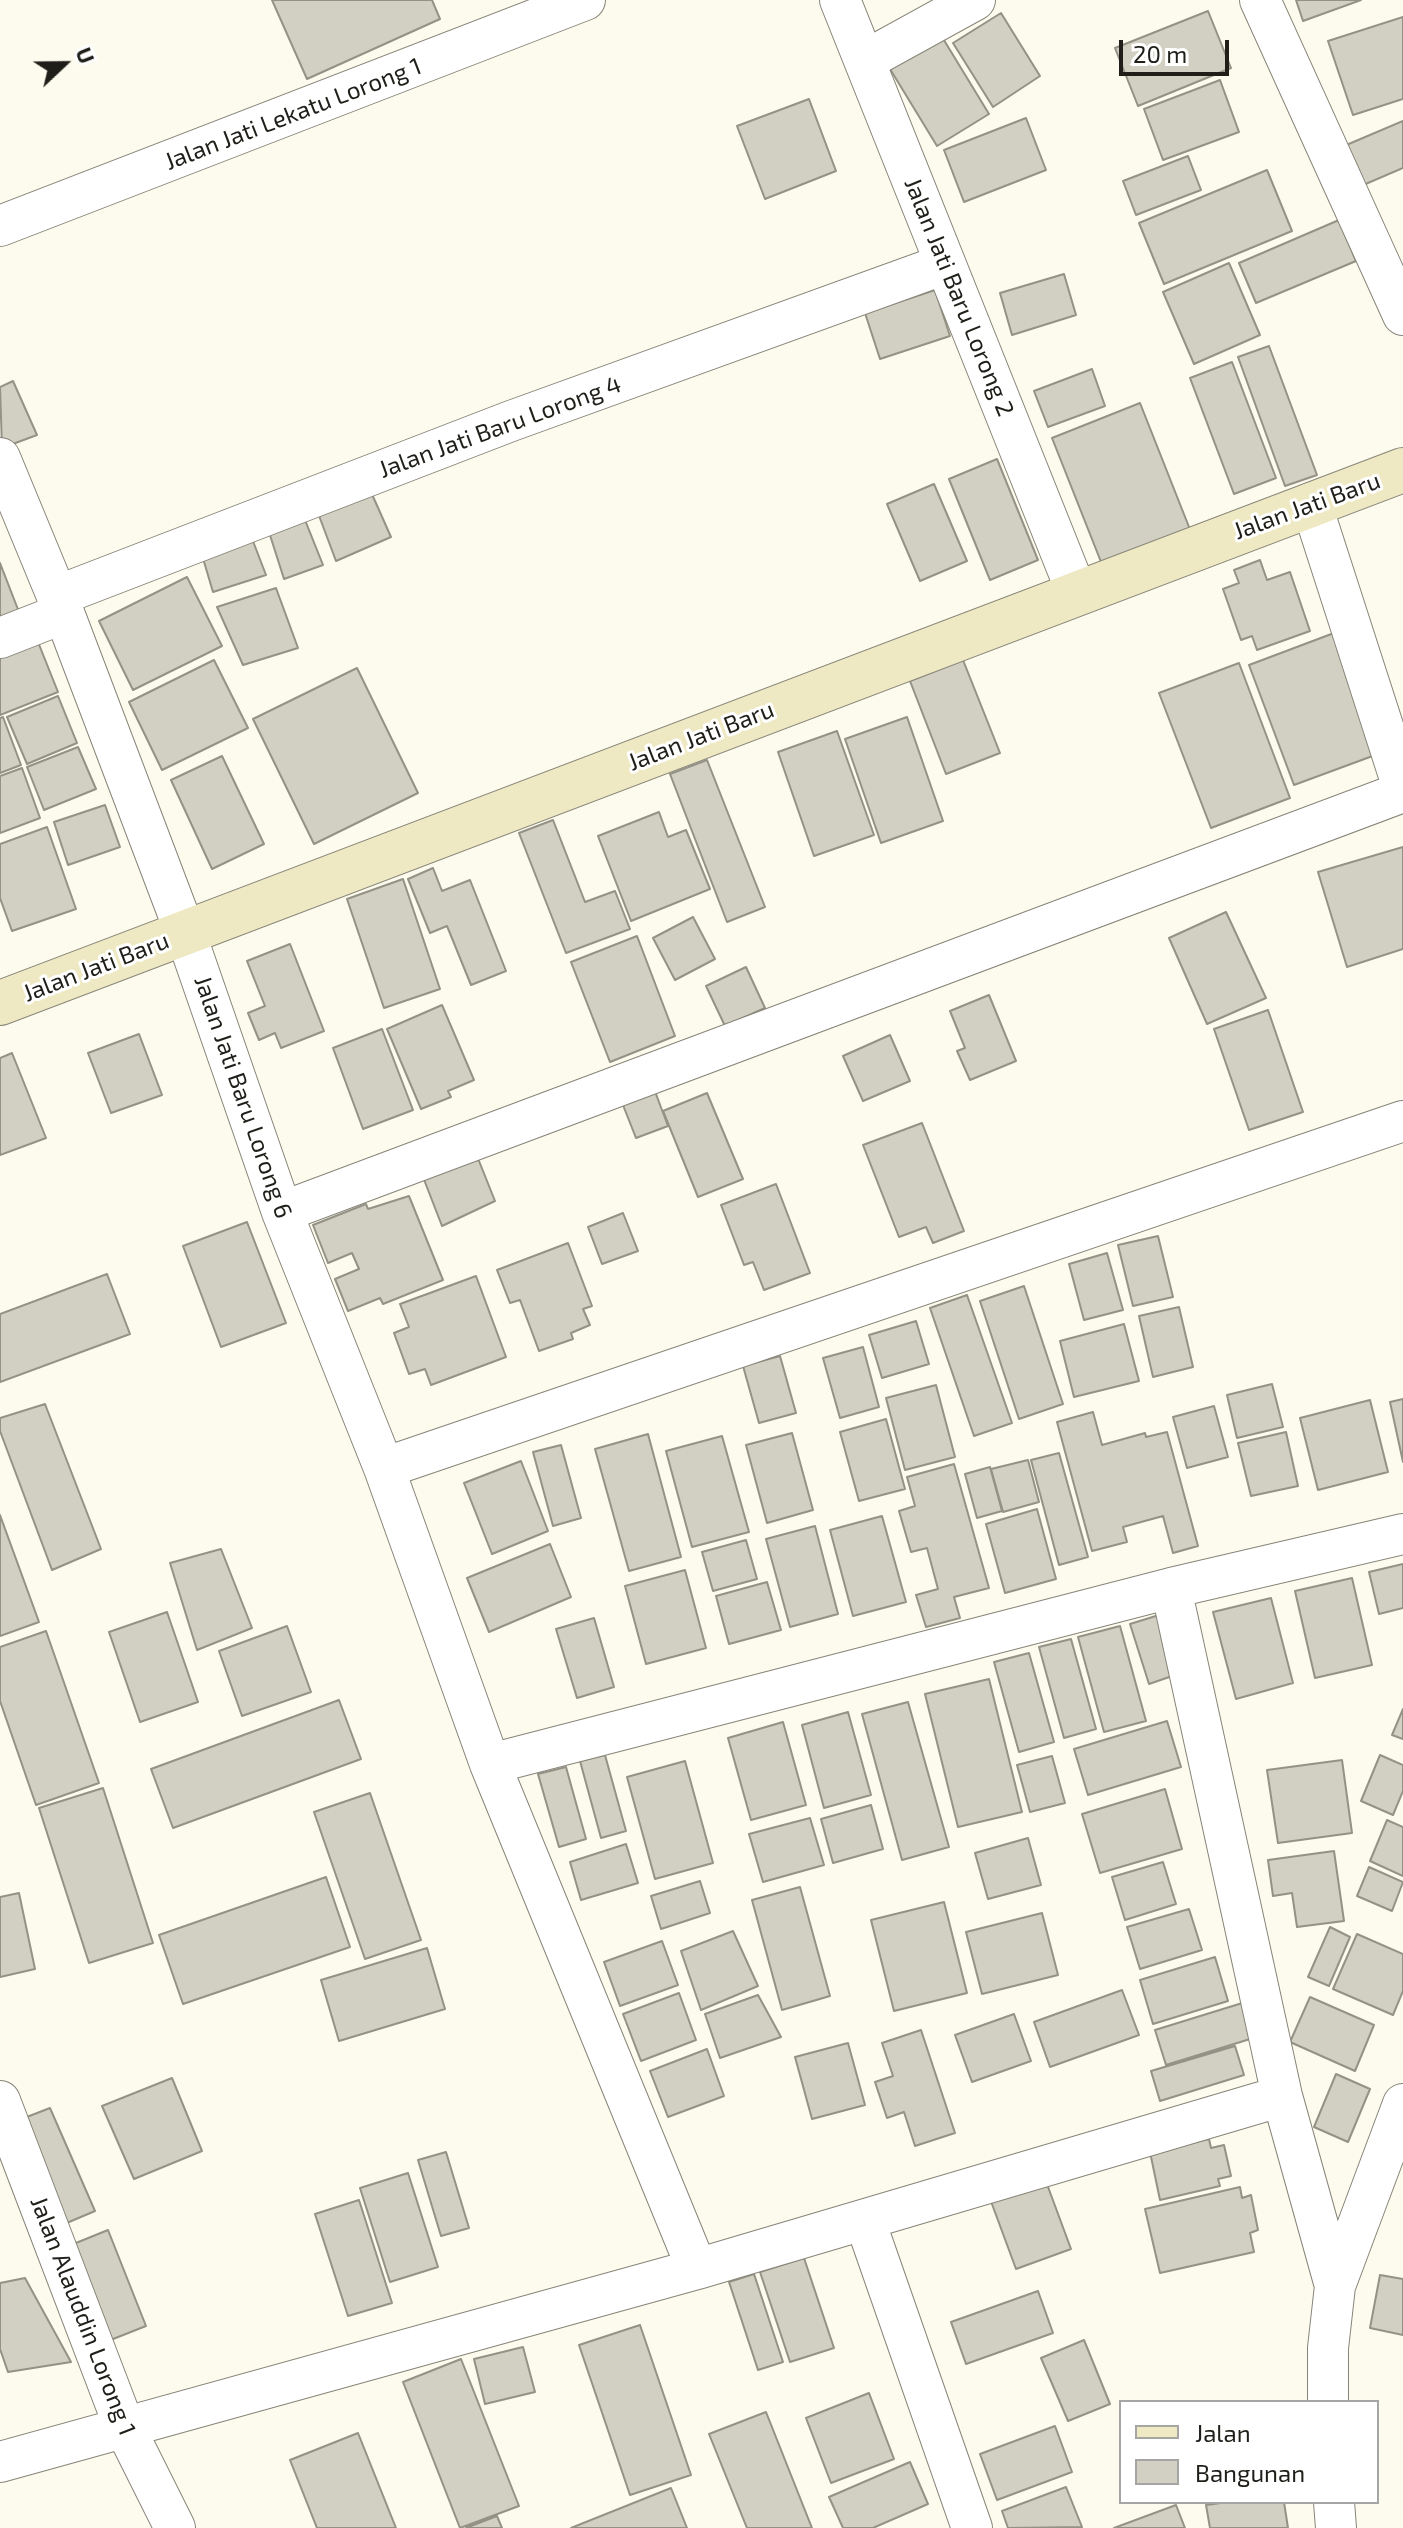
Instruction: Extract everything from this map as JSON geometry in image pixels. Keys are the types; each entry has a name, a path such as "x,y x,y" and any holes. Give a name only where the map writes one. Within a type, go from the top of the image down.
{"street":[{"name":"Jalan Jati Lekatu Lorong 1","path":"0,226 585,0"},
{"name":"Jalan Jati Baru Lorong 2","path":"840,0 1077,593"},
{"path":"866,60 975,0"},
{"path":"1260,0 1403,315"},
{"name":"Jalan Jati Baru Lorong 4","path":"0,638 60,604 511,421 945,264"},
{"name":"Jalan Jati Baru Lorong 6","path":"0,458 60,604 185,932 282,1212 384,1468 490,1764 697,2269"},
{"name":"Jalan Jati Baru","path":"0,1003 1403,470"},
{"path":"282,1212 1403,790 1311,503"},
{"path":"384,1468 1403,1121"},
{"path":"490,1764 1171,1588 1403,1534"},
{"path":"1171,1588 1282,2096 1335,2286"},
{"path":"0,2462 697,2269 1282,2096"},
{"name":"Jalan Alauddin Lorong 1","path":"0,2101 124,2426 175,2528"},
{"path":"1328,2400 1328,2348 1335,2286 1403,2104"},
{"path":"865,2221 972,2528"},
{"path":"1334,2504 1336,2528"}],"building":[{"path":"272,0 432,0 440,19 307,79"},
{"path":"1296,0 1361,0 1303,21"},
{"path":"1208,11 1231,68 1138,106 1115,48"},
{"path":"1001,13 1040,76 993,107 953,43"},
{"path":"1403,17 1403,99 1353,115 1328,41"},
{"path":"939,32 989,114 937,146 887,64"},
{"path":"1220,80 1239,132 1163,160 1144,109"},
{"path":"809,99 836,171 765,199 737,126"},
{"path":"1026,118 1046,170 964,202 944,150"},
{"path":"1403,121 1403,168 1361,186 1344,146"},
{"path":"1188,156 1201,190 1136,215 1123,181"},
{"path":"1267,170 1292,231 1164,284 1139,223"},
{"path":"1339,220 1356,261 1256,303 1239,263"},
{"path":"1229,263 1260,335 1194,364 1163,292"},
{"path":"1064,274 1076,315 1012,335 1000,293"},
{"path":"935,290 950,336 880,359 865,313"},
{"path":"1269,346 1317,475 1285,486 1238,357"},
{"path":"1232,362 1276,478 1234,494 1190,378"},
{"path":"1092,369 1105,406 1048,427 1034,391"},
{"path":"13,381 37,435 2,448 0,387"},
{"path":"1140,403 1191,532 1103,567 1052,438"},
{"path":"997,459 1038,560 990,580 949,479"},
{"path":"934,484 967,561 920,581 887,504"},
{"path":"371,492 391,537 336,561 318,513"},
{"path":"303,515 323,565 284,579 269,532"},
{"path":"251,536 266,575 213,592 202,555"},
{"path":"1260,560 1267,580 1290,572 1310,631 1257,650 1252,636 1241,640 1223,589 1239,583 1234,570"},
{"path":"0,563 19,612 0,619"},
{"path":"187,577 222,646 133,690 99,621"},
{"path":"276,588 298,648 243,665 217,607"},
{"path":"34,632 58,692 0,715 0,645"},
{"path":"1334,633 1378,754 1294,785 1249,665"},
{"path":"214,660 248,728 162,770 129,702"},
{"path":"963,660 1000,753 946,774 910,681"},
{"path":"1239,663 1290,798 1211,828 1159,693"},
{"path":"357,668 418,793 314,844 253,719"},
{"path":"58,696 77,743 27,764 7,717"},
{"path":"3,717 21,765 0,773 0,718"},
{"path":"907,717 943,821 881,843 845,739"},
{"path":"837,731 874,835 814,856 778,752"},
{"path":"78,747 96,789 44,810 27,767"},
{"path":"222,756 264,844 212,869 171,780"},
{"path":"707,760 765,907 727,922 670,774"},
{"path":"22,768 40,818 0,833 0,776"},
{"path":"105,805 120,847 68,865 54,822"},
{"path":"659,812 668,837 686,830 710,889 631,921 598,836"},
{"path":"553,820 585,902 615,891 630,929 566,953 519,833"},
{"path":"47,827 76,909 12,931 0,898 0,844"},
{"path":"1403,847 1403,949 1347,967 1318,872"},
{"path":"433,868 442,891 470,880 506,971 471,985 447,926 430,933 408,879"},
{"path":"403,879 440,989 384,1008 347,899"},
{"path":"1226,912 1266,998 1207,1024 1169,938"},
{"path":"693,917 715,959 675,980 653,938"},
{"path":"637,936 675,1036 610,1062 571,962"},
{"path":"290,944 324,1031 281,1048 275,1033 259,1040 248,1013 265,1006 247,961"},
{"path":"746,967 765,1008 725,1026 706,986"},
{"path":"989,995 1016,1061 970,1080 957,1051 965,1048 950,1011"},
{"path":"442,1005 474,1080 448,1091 451,1097 421,1109 387,1029"},
{"path":"1268,1010 1303,1112 1249,1130 1214,1029"},
{"path":"382,1029 413,1110 363,1129 333,1048"},
{"path":"139,1034 162,1095 111,1113 88,1053"},
{"path":"890,1035 910,1081 863,1101 843,1056"},
{"path":"12,1053 46,1138 0,1155 0,1058"},
{"path":"653,1086 668,1126 636,1138 621,1100"},
{"path":"707,1093 743,1179 698,1197 663,1111"},
{"path":"922,1123 964,1231 933,1243 926,1227 899,1237 863,1145"},
{"path":"475,1151 495,1201 442,1226 423,1177"},
{"path":"776,1184 810,1273 764,1290 753,1262 744,1265 721,1205"},
{"path":"409,1196 443,1280 383,1304 380,1298 348,1311 335,1279 359,1269 352,1253 328,1263 313,1225 366,1204 368,1209"},
{"path":"623,1213 638,1251 602,1264 588,1227"},
{"path":"247,1222 286,1323 221,1347 183,1246"},
{"path":"1158,1236 1173,1297 1133,1306 1118,1245"},
{"path":"568,1243 592,1306 583,1309 590,1325 571,1333 573,1339 539,1351 520,1300 510,1303 497,1270"},
{"path":"1107,1253 1123,1310 1084,1320 1069,1264"},
{"path":"107,1274 130,1334 0,1382 0,1314"},
{"path":"476,1276 506,1357 431,1385 425,1369 409,1374 394,1333 409,1327 400,1304"},
{"path":"1024,1286 1063,1404 1019,1419 980,1301"},
{"path":"967,1295 1012,1423 974,1436 930,1308"},
{"path":"1179,1307 1193,1367 1153,1377 1139,1316"},
{"path":"916,1321 929,1364 882,1378 869,1335"},
{"path":"1124,1324 1139,1381 1074,1397 1060,1341"},
{"path":"863,1347 879,1407 840,1418 823,1358"},
{"path":"780,1356 796,1413 759,1423 743,1366"},
{"path":"1272,1384 1283,1427 1237,1438 1227,1395"},
{"path":"936,1385 955,1457 905,1470 886,1398"},
{"path":"1403,1399 1403,1462 1390,1402"},
{"path":"1370,1400 1388,1472 1318,1490 1300,1418"},
{"path":"45,1404 101,1549 52,1570 0,1431 0,1418"},
{"path":"1214,1406 1228,1457 1187,1468 1173,1417"},
{"path":"1093,1412 1102,1445 1145,1433 1146,1437 1167,1432 1198,1546 1173,1553 1163,1516 1123,1527 1127,1542 1092,1551 1057,1422"},
{"path":"886,1419 905,1489 859,1501 840,1432"},
{"path":"1286,1432 1298,1486 1251,1496 1238,1443"},
{"path":"792,1433 813,1510 767,1523 746,1445"},
{"path":"648,1434 681,1557 629,1571 595,1449"},
{"path":"722,1436 749,1532 692,1547 666,1451"},
{"path":"561,1445 581,1518 553,1526 533,1452"},
{"path":"1059,1453 1088,1557 1059,1565 1031,1460"},
{"path":"1028,1460 1039,1502 1003,1512 991,1469"},
{"path":"521,1461 548,1531 492,1554 464,1483"},
{"path":"954,1464 989,1588 954,1597 960,1618 926,1627 916,1595 938,1589 927,1548 911,1552 899,1511 915,1506 907,1477"},
{"path":"990,1467 1002,1511 977,1518 965,1474"},
{"path":"1037,1509 1056,1579 1005,1593 986,1524"},
{"path":"0,1515 39,1622 0,1636"},
{"path":"882,1516 906,1602 853,1616 830,1530"},
{"path":"815,1526 838,1614 790,1627 766,1539"},
{"path":"746,1540 757,1579 713,1591 702,1552"},
{"path":"550,1544 571,1597 489,1632 467,1578"},
{"path":"221,1549 252,1628 197,1650 170,1563"},
{"path":"1403,1564 1403,1608 1379,1614 1369,1572"},
{"path":"685,1570 706,1648 646,1664 625,1586"},
{"path":"1352,1578 1372,1665 1315,1678 1295,1591"},
{"path":"767,1582 781,1630 729,1644 716,1596"},
{"path":"1271,1598 1293,1683 1236,1699 1213,1612"},
{"path":"167,1612 198,1702 140,1722 109,1632"},
{"path":"1159,1615 1178,1674 1149,1684 1130,1624"},
{"path":"594,1618 614,1687 577,1698 556,1629"},
{"path":"287,1626 311,1692 242,1716 219,1651"},
{"path":"1120,1626 1146,1721 1104,1732 1078,1637"},
{"path":"46,1631 99,1783 36,1805 0,1701 0,1647"},
{"path":"1071,1639 1096,1729 1064,1738 1039,1647"},
{"path":"1029,1653 1054,1742 1019,1752 994,1662"},
{"path":"989,1679 1022,1812 958,1827 925,1694"},
{"path":"339,1700 361,1759 173,1828 151,1769"},
{"path":"908,1702 949,1847 902,1860 862,1714"},
{"path":"1403,1709 1403,1739 1392,1735"},
{"path":"848,1712 871,1795 824,1808 802,1725"},
{"path":"1167,1721 1181,1767 1088,1795 1074,1749"},
{"path":"783,1722 806,1805 751,1820 728,1738"},
{"path":"605,1755 626,1831 601,1838 580,1761"},
{"path":"1380,1755 1403,1765 1403,1791 1393,1815 1361,1801"},
{"path":"1052,1756 1065,1803 1030,1812 1017,1765"},
{"path":"1342,1760 1352,1833 1278,1843 1267,1770"},
{"path":"685,1761 713,1863 655,1879 627,1777"},
{"path":"566,1767 586,1839 559,1847 538,1774"},
{"path":"103,1788 153,1943 89,1963 39,1808"},
{"path":"1165,1789 1182,1849 1100,1873 1082,1814"},
{"path":"370,1793 421,1940 365,1959 314,1812"},
{"path":"871,1805 883,1849 833,1863 821,1819"},
{"path":"810,1818 824,1865 763,1882 749,1834"},
{"path":"1387,1820 1403,1827 1403,1876 1370,1861"},
{"path":"1028,1838 1041,1885 988,1899 975,1853"},
{"path":"626,1844 638,1883 581,1900 570,1862"},
{"path":"1334,1851 1344,1921 1297,1927 1292,1893 1273,1896 1268,1860"},
{"path":"1163,1862 1176,1904 1125,1920 1112,1877"},
{"path":"1369,1867 1403,1882 1392,1911 1357,1896"},
{"path":"326,1877 350,1947 183,2004 159,1935"},
{"path":"700,1881 710,1913 661,1929 651,1896"},
{"path":"800,1887 830,1996 782,2010 752,1900"},
{"path":"19,1893 35,1969 0,1977 0,1897"},
{"path":"944,1902 967,1993 894,2011 871,1920"},
{"path":"1189,1909 1202,1950 1140,1969 1127,1927"},
{"path":"1042,1913 1058,1975 982,1994 966,1932"},
{"path":"1330,1927 1350,1937 1329,1986 1308,1977"},
{"path":"733,1931 758,1986 701,2010 681,1951"},
{"path":"1357,1934 1403,1954 1403,1991 1393,2015 1333,1989"},
{"path":"662,1941 678,1985 620,2006 604,1962"},
{"path":"427,1948 445,2009 339,2041 321,1980"},
{"path":"1215,1957 1228,2001 1153,2024 1140,1980"},
{"path":"1122,1990 1139,2035 1050,2067 1034,2022"},
{"path":"679,1993 696,2040 641,2061 623,2014"},
{"path":"758,1995 781,2037 720,2058 705,2014"},
{"path":"1310,1997 1374,2025 1355,2071 1290,2042"},
{"path":"1252,2000 1263,2035 1166,2065 1155,2030"},
{"path":"1014,2014 1031,2061 972,2082 955,2035"},
{"path":"921,2030 955,2133 915,2146 904,2112 887,2118 875,2082 893,2076 882,2043"},
{"path":"848,2043 865,2105 812,2119 795,2057"},
{"path":"1235,2046 1244,2075 1160,2101 1151,2071"},
{"path":"707,2049 724,2096 668,2117 650,2071"},
{"path":"1336,2074 1370,2089 1348,2142 1314,2127"},
{"path":"172,2078 202,2151 134,2179 102,2106"},
{"path":"50,2108 95,2211 62,2225 19,2120"},
{"path":"1209,2139 1211,2148 1224,2145 1231,2176 1218,2179 1220,2186 1160,2200 1150,2152"},
{"path":"446,2152 469,2228 441,2236 418,2160"},
{"path":"408,2173 438,2267 390,2282 360,2188"},
{"path":"1044,2176 1071,2249 1016,2269 989,2196"},
{"path":"1240,2187 1242,2198 1251,2195 1258,2230 1250,2233 1254,2252 1160,2273 1145,2209"},
{"path":"359,2200 392,2303 348,2316 315,2214"},
{"path":"108,2230 146,2326 103,2343 66,2247"},
{"path":"804,2258 834,2348 790,2362 760,2272"},
{"path":"754,2274 783,2362 758,2370 729,2282"},
{"path":"1380,2275 1403,2279 1403,2335 1370,2328"},
{"path":"25,2278 71,2362 8,2372 0,2349 0,2283"},
{"path":"1038,2291 1053,2333 966,2364 951,2322"},
{"path":"640,2325 691,2475 630,2495 579,2345"},
{"path":"1084,2340 1110,2404 1068,2421 1041,2358"},
{"path":"523,2347 535,2392 485,2404 474,2359"},
{"path":"461,2359 519,2506 460,2528 403,2382"},
{"path":"869,2393 894,2459 831,2483 806,2418"},
{"path":"766,2412 812,2528 747,2528 709,2434"},
{"path":"1055,2426 1072,2472 997,2500 980,2454"},
{"path":"358,2433 396,2528 317,2528 290,2460"},
{"path":"910,2462 928,2504 873,2528 843,2528 829,2497"},
{"path":"1066,2487 1082,2527 1008,2528 1002,2511"},
{"path":"671,2488 687,2528 571,2528"},
{"path":"1284,2504 1288,2528 1210,2528 1206,2505"},
{"path":"1176,2505 1185,2528 1114,2528"},
{"path":"497,2516 502,2528 466,2528"}]}
